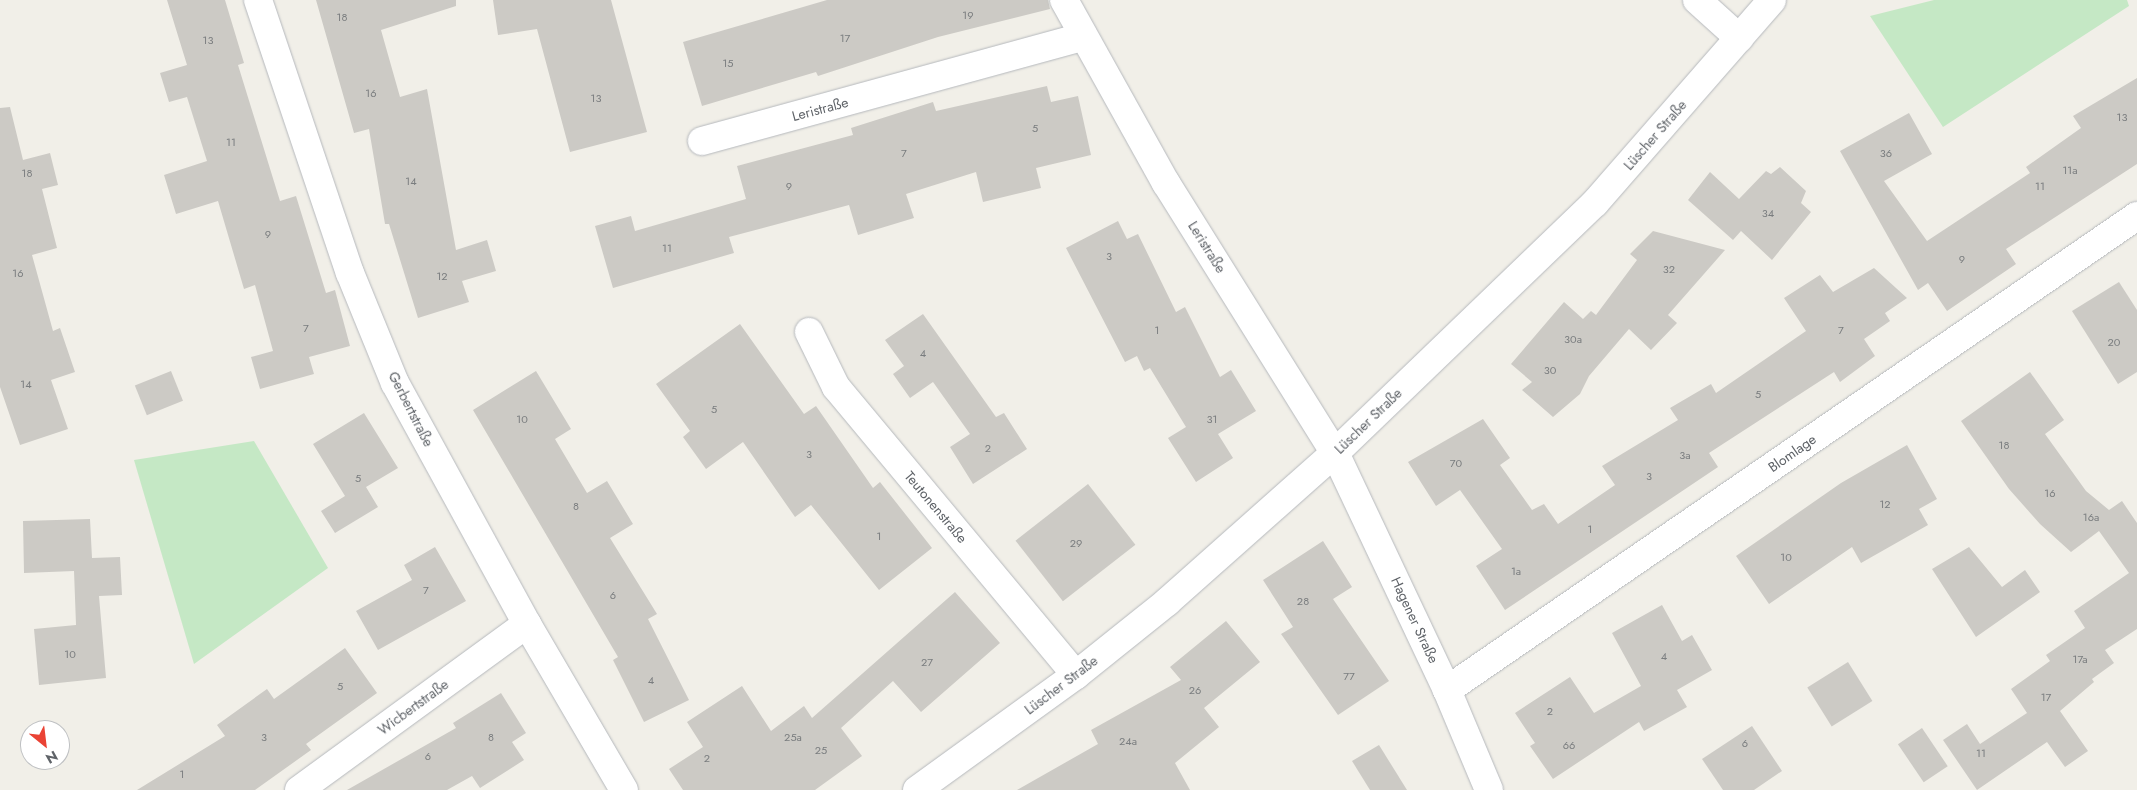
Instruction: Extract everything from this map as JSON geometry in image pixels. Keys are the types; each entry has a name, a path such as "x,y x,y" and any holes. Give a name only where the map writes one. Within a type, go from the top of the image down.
{"street":[{"name":"Gerbertstraße","path":"258,0 350,273 395,382 527,624 624,790"},
{"name":"Leristraße","path":"1064,0 1166,183 1335,453"},
{"path":"1697,0 1739,38"},
{"name":"Lüscher Straße","path":"917,790 1076,675 1168,602 1335,453 1595,203 1772,0"},
{"name":"Leristraße","path":"702,141 1083,37"},
{"name":"Blomlage","path":"1448,690 2137,216"},
{"name":"Teutonenstraße","path":"809,332 836,387 1076,675"},
{"name":"Hagener Straße","path":"1335,453 1448,690 1489,790"},
{"name":"Wicbertstraße","path":"300,790 527,624"}],"green space":[{"path":"1934,0 2127,0 2129,6 1943,127 1870,16"},
{"path":"254,441 328,568 194,664 134,460"}],"building":[{"path":"167,0 225,0 244,63 238,65 280,201 296,196 326,293 335,290 350,346 309,357 314,374 260,389 251,357 273,351 255,285 244,289 218,201 176,214 164,175 207,161 187,97 169,102 160,73 187,65"},
{"path":"316,0 456,0 456,6 381,30 400,97 427,89 456,250 487,240 496,271 462,281 469,302 418,318 389,224 385,224 369,129 354,133"},
{"path":"493,0 611,0 647,132 570,152 537,29 498,35"},
{"path":"827,0 1048,0 1050,9 938,37 818,76 816,72 702,106 683,42"},
{"path":"2137,78 2137,164 2006,249 2016,264 1947,311 1928,283 1918,290 1840,151 1909,113 1932,154 1884,181 1927,241 2030,173 2026,167 2081,128 2073,116"},
{"path":"1047,86 1051,102 1078,96 1091,155 1036,168 1041,188 983,202 976,172 906,194 914,218 858,235 849,205 729,237 734,253 613,288 595,226 631,216 635,231 746,199 737,166 853,135 851,128 933,102 936,111"},
{"path":"10,107 23,160 50,153 58,185 42,189 57,248 32,255 53,331 60,328 75,372 51,380 68,429 20,445 0,387 0,108"},
{"path":"1780,167 1806,191 1801,203 1811,212 1772,260 1741,231 1733,240 1688,200 1710,172 1739,199 1766,171 1771,174"},
{"path":"1118,221 1127,239 1138,234 1176,312 1185,307 1220,377 1231,370 1256,411 1218,434 1233,458 1196,482 1168,438 1186,427 1150,368 1144,371 1137,356 1125,362 1066,248"},
{"path":"1653,231 1725,250 1668,315 1677,323 1651,350 1629,329 1589,376 1580,394 1553,417 1522,390 1532,382 1511,364 1564,302 1583,319 1591,311 1596,315 1637,260 1630,254"},
{"path":"1874,268 1907,298 1885,313 1890,321 1864,339 1875,356 1840,382 1834,372 1709,453 1718,467 1505,610 1476,566 1502,549 1460,490 1436,506 1408,462 1483,419 1510,458 1500,465 1532,510 1544,504 1558,524 1615,485 1602,466 1678,420 1670,408 1711,384 1716,393 1806,331 1784,298 1820,275 1833,292"},
{"path":"2119,282 2137,310 2137,372 2118,384 2072,311"},
{"path":"923,314 996,417 1004,413 1027,449 973,484 950,447 970,434 933,382 910,398 893,374 904,366 885,340"},
{"path":"740,324 804,414 816,406 873,488 880,482 932,548 879,590 811,505 795,517 743,442 706,469 683,437 690,431 656,384"},
{"path":"171,371 183,401 147,415 135,386"},
{"path":"536,371 571,429 555,439 587,493 607,481 633,524 610,538 657,614 648,619 689,700 644,722 613,660 618,657 473,410"},
{"path":"2030,372 2064,420 2045,434 2086,491 2109,510 2122,501 2137,523 2137,629 2105,650 2114,663 2092,679 2094,682 2060,711 2088,751 2065,767 2047,742 1977,790 1943,740 1967,724 1980,744 2027,713 2011,689 2050,661 2046,655 2085,628 2074,611 2129,573 2099,531 2071,552 2040,524 2009,489 1961,421"},
{"path":"364,413 398,468 366,487 378,507 335,533 321,511 345,496 313,444"},
{"path":"1907,445 1937,499 1919,509 1928,525 1861,563 1852,547 1769,604 1736,556 1841,483"},
{"path":"1088,484 1135,545 1063,601 1016,541"},
{"path":"90,519 92,558 120,557 122,595 99,596 106,678 39,685 34,629 76,625 74,571 24,573 23,521"},
{"path":"1323,541 1352,587 1333,599 1389,681 1338,715 1281,634 1293,627 1263,580"},
{"path":"435,547 466,601 378,650 356,611 412,580 404,565"},
{"path":"1969,547 2002,587 2025,570 2040,592 1976,637 1932,569"},
{"path":"955,592 1000,643 921,712 893,681 841,728 862,756 815,790 683,790 669,769 703,747 687,722 742,686 771,731 804,706 812,718"},
{"path":"1662,605 1682,641 1692,635 1712,670 1677,690 1687,707 1644,731 1639,722 1553,779 1530,746 1535,743 1515,713 1570,677 1594,713 1641,686 1612,633"},
{"path":"1226,621 1260,662 1204,708 1219,727 1175,763 1190,790 1017,790 1098,744 1091,730 1181,680 1170,667"},
{"path":"345,648 377,693 306,744 311,750 255,790 137,790 225,736 217,725 267,689 274,699"},
{"path":"1848,662 1872,701 1832,726 1807,687"},
{"path":"501,693 526,733 512,742 524,760 480,788 472,776 447,790 347,790 456,728 453,723"},
{"path":"1752,726 1782,771 1754,790 1723,790 1702,759"},
{"path":"1922,728 1948,766 1924,782 1898,744"},
{"path":"1379,745 1407,790 1370,790 1352,761"}]}
